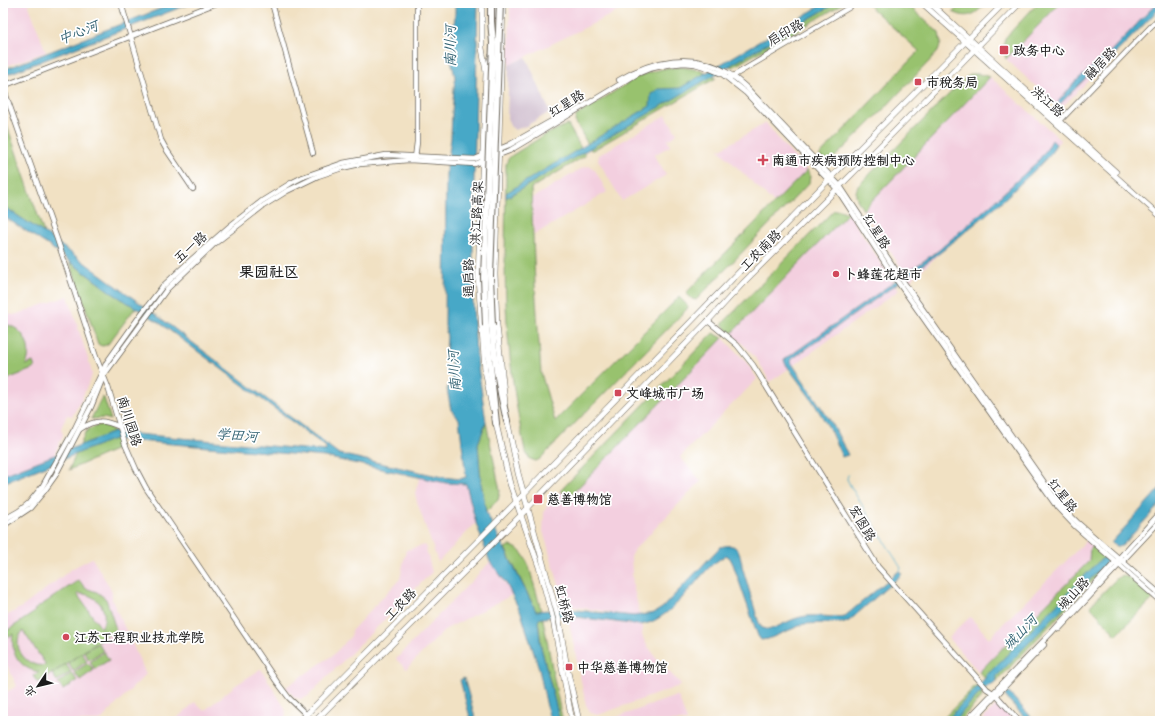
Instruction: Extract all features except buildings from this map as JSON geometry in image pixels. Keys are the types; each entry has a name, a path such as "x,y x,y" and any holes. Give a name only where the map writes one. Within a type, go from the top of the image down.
{"highway":[{"name":"洪江路高架","path":"493,3 491,21 493,43 484,277 496,423"},
{"name":"洪江路高架","path":"500,3 489,326 497,380 507,421"}],"main road":[{"path":"120,3 161,140 193,189"},
{"path":"3,87 217,3"},
{"path":"272,3 313,153"},
{"path":"415,158 417,142 417,3"},
{"path":"482,3 482,48 486,73"},
{"name":"通启路","path":"493,3 491,56 486,73 478,277 488,391 515,502"},
{"name":"通启路","path":"503,3 495,274 496,303 498,341 507,421 524,493"},
{"name":"启印路","path":"725,74 733,76 850,7 853,3"},
{"name":"洪江路","path":"922,3 967,39"},
{"name":"洪江路","path":"930,3 975,48 1160,212"},
{"name":"工农南路","path":"515,502 967,39 1004,3"},
{"name":"工农南路","path":"520,516 744,282 1020,3"},
{"name":"融居路","path":"1058,122 1160,17"},
{"name":"红星路","path":"499,149 558,118 627,75 649,65 667,61 696,61 714,66 725,74 830,179"},
{"name":"红星路","path":"499,156 637,74 649,69 684,63 708,68 725,74"},
{"name":"红星路","path":"733,76 747,88 838,188 897,277 1060,504 1078,524 1160,601"},
{"name":"南川园路","path":"3,87 65,262 120,430 136,469 146,488 277,682 289,698 314,721"},
{"name":"洪江路","path":"1058,122 1160,216"},
{"name":"五一路","path":"483,159 499,149"},
{"name":"五一路","path":"3,520 18,511 32,499 42,487 64,449 102,373 149,308 213,245 263,206 287,191 318,176 342,168 376,162 415,158 475,161 499,156"},
{"name":"宏图路","path":"708,321 737,346 753,365 878,567 987,689 994,694 1019,721"},
{"name":"五一路","path":"3,526 20,516 34,504 45,490 79,430 90,407 102,373"},
{"path":"79,430 86,425 102,421 120,430"},
{"name":"虹桥路","path":"524,493 555,608 572,721"},
{"name":"虹桥路","path":"515,502 539,568 549,608 556,620 579,721"},
{"name":"工农路","path":"300,721 515,502"},
{"name":"城山路","path":"1120,562 1160,513"},
{"name":"工农路","path":"314,721 520,516"},
{"name":"城山路","path":"966,721 994,694 1160,520"},
{"name":"红星路","path":"1120,562 1160,594"},
{"name":"城山路","path":"972,721 994,694"}],"shaded area":[{"path":"3,3 28,3 46,52 3,67"},
{"path":"510,3 635,3 509,65"},
{"path":"1060,3 1157,3 1125,36 1129,40 1061,107 1055,104 1006,59"},
{"path":"526,57 550,112 526,126 515,130 510,126 507,118 509,65"},
{"path":"990,77 1061,140 910,281 863,210"},
{"path":"666,115 677,134 668,140 670,146 654,155 666,175 622,201 598,160 599,155"},
{"name":"南通市疾病预防控制中心","path":"766,123 784,146 807,170 774,203 719,150"},
{"path":"590,166 595,170 607,192 534,235 532,198 584,167"},
{"path":"848,213 899,290 770,382 758,361 746,347 731,334"},
{"path":"68,296 92,375 72,416 67,415 61,428 63,435 54,455 3,475 3,313 14,315"},
{"name":"文峰城市广场","path":"723,338 748,364 757,379 680,457 701,481 635,549 631,557 633,585 640,615 633,616 565,605 543,531 544,513 548,504 560,491 570,496"},
{"path":"420,476 446,483 466,484 476,523 438,562 415,493"},
{"path":"1087,540 1092,546 1090,548 1089,561 979,672 948,638 970,617 989,638"},
{"path":"425,545 432,572 307,697 300,699 294,697 286,687 333,655 351,636 352,630 400,579 406,550"},
{"name":"江苏工程职业技术学院","path":"92,558 112,591 112,600 146,674 100,721 3,721 3,694 17,686 3,657 3,618 25,605 73,568"},
{"path":"490,562 499,573 512,595 446,629 406,669 396,659"},
{"path":"568,617 643,626 642,635 645,642 660,663 682,685 598,715 591,713 586,705"},
{"path":"261,669 285,708 286,714 283,721 174,721 195,702 204,711 236,685"},
{"name":"中华慈善博物馆","path":"676,696 679,698 687,721 606,721"},
{"path":"997,704 999,704 1015,721 981,721"}],"green space":[{"path":"836,3 844,3 765,50 733,67 729,66"},
{"path":"866,3 906,3 939,33 941,43 937,53 880,113 835,157 824,159 819,156 919,51"},
{"path":"970,3 987,3 972,15 963,16 953,12 959,6 963,7"},
{"path":"1038,3 1060,3 1006,59 1003,49 1005,38"},
{"path":"682,67 699,70 716,78 591,150 575,121 576,116 634,79 647,73 666,68"},
{"path":"971,74 979,74 990,77 863,210 856,196 858,186 965,78"},
{"path":"3,114 44,233 3,206"},
{"path":"568,125 585,156 531,188 541,373 555,421 679,297 688,306 687,309 540,459 536,461 530,459 525,451 510,359 505,286 506,164 511,156 543,136"},
{"path":"807,170 810,176 809,183 696,300 692,299 686,293"},
{"path":"834,210 840,210 848,213 731,334 722,324"},
{"path":"70,262 112,293 136,307 108,344 102,346 98,344"},
{"path":"3,324 16,329 25,338 29,351 26,365 33,362 35,368 3,381"},
{"path":"713,333 723,338 570,496 560,491"},
{"path":"102,397 104,398 111,420 104,418 91,419"},
{"path":"486,422 500,491 498,500 486,512 481,483 478,444"},
{"path":"100,425 109,428 114,432 119,448 69,470 85,433 89,429"},
{"path":"509,546 521,552 529,568 544,623 563,721 560,721 541,647 539,626 534,607 505,548"},
{"path":"1092,546 1107,560 1103,570 994,684 990,684 979,672 1089,561 1090,548"},
{"path":"1123,575 1129,578 1153,599 1116,635 1090,606 1116,579"},
{"path":"79,580 85,588 97,592 106,599 116,629 38,683 33,676 39,672 22,664 13,648 13,634 9,637 5,632 35,612 34,610","holes":["77,594 91,596 100,604 104,616 104,622 101,628","23,631 46,665 32,663 22,655 18,643 19,637"]},
{"path":"98,643 103,651 89,660 84,652"},
{"path":"104,652 109,660 95,669 90,662"},
{"path":"82,653 87,661 73,671 68,663"},
{"path":"88,663 94,670 80,680 74,672"},
{"path":"66,664 71,672 57,681 52,674"},
{"path":"72,673 77,681 63,690 58,683"},
{"path":"976,685 982,693 982,697 959,721 941,721"}],"water":[{"path":"175,3 192,3 3,76 3,70"},
{"name":"南川河","path":"455,3 478,3 473,223 473,305 476,353 486,422 478,444 481,483 486,512 536,611 565,609 634,616 654,613 662,608 720,547 733,546 741,558 758,620 761,627 768,630 802,617 845,616 899,571 902,574 849,621 804,624 768,639 761,640 758,636 733,564 730,558 726,555 713,564 680,600 661,617 650,622 639,625 569,616 539,619 538,622 541,647 560,721 550,721 539,669 521,613 506,583 490,562 476,523 466,484 446,483 325,457 114,439 3,483 3,475 114,432 326,451 326,447 157,321 112,293 49,246 3,216 3,206 44,233 159,317 339,454 442,477 460,479 466,477 459,419 451,410 447,389 453,376 450,358 446,351 447,337 445,326 446,174 451,138 455,77 451,59"},
{"path":"825,3 836,3 506,198 506,193 650,106 651,94 658,89 680,88"},
{"path":"1157,3 1160,3 1160,8 1117,52 1108,56 1060,104 1058,102 1076,81 1111,51"},
{"path":"1052,140 1056,144 1051,153 1000,203 941,252 792,359 791,362 833,425 848,455 842,457 829,428 812,400 784,360 939,250 1037,162"},
{"path":"1160,488 1160,504 1123,545 1116,546 1111,543"},
{"path":"1105,557 1107,560 1106,563 997,676 997,680 986,687 954,721 946,721 986,677 986,675 1099,561"},
{"path":"464,678 476,721 471,721 460,680"},
{"path":"1008,692 1035,721 1028,721 1005,696"}],"waterway":[{"path":"848,475 847,479 851,487 901,568 899,573"}],"place":[{"name":"政务中心","path":"1004,50"},
{"name":"市税务局","path":"918,82"},
{"name":"南通市疾病预防控制中心","path":"763,160"},
{"name":"卜蜂莲花超市","path":"836,274"},
{"name":"文峰城市广场","path":"618,393"},
{"name":"慈善博物馆","path":"538,499"},
{"name":"江苏工程职业技术学院","path":"66,637"},
{"name":"中华慈善博物馆","path":"569,667"}],"district":[{"name":"果园社区","path":"269,272"}],"water label":[{"name":"中心河","path":"78,32"},
{"name":"学田河","path":"237,435"},
{"name":"城山河","path":"1020,632"}]}
